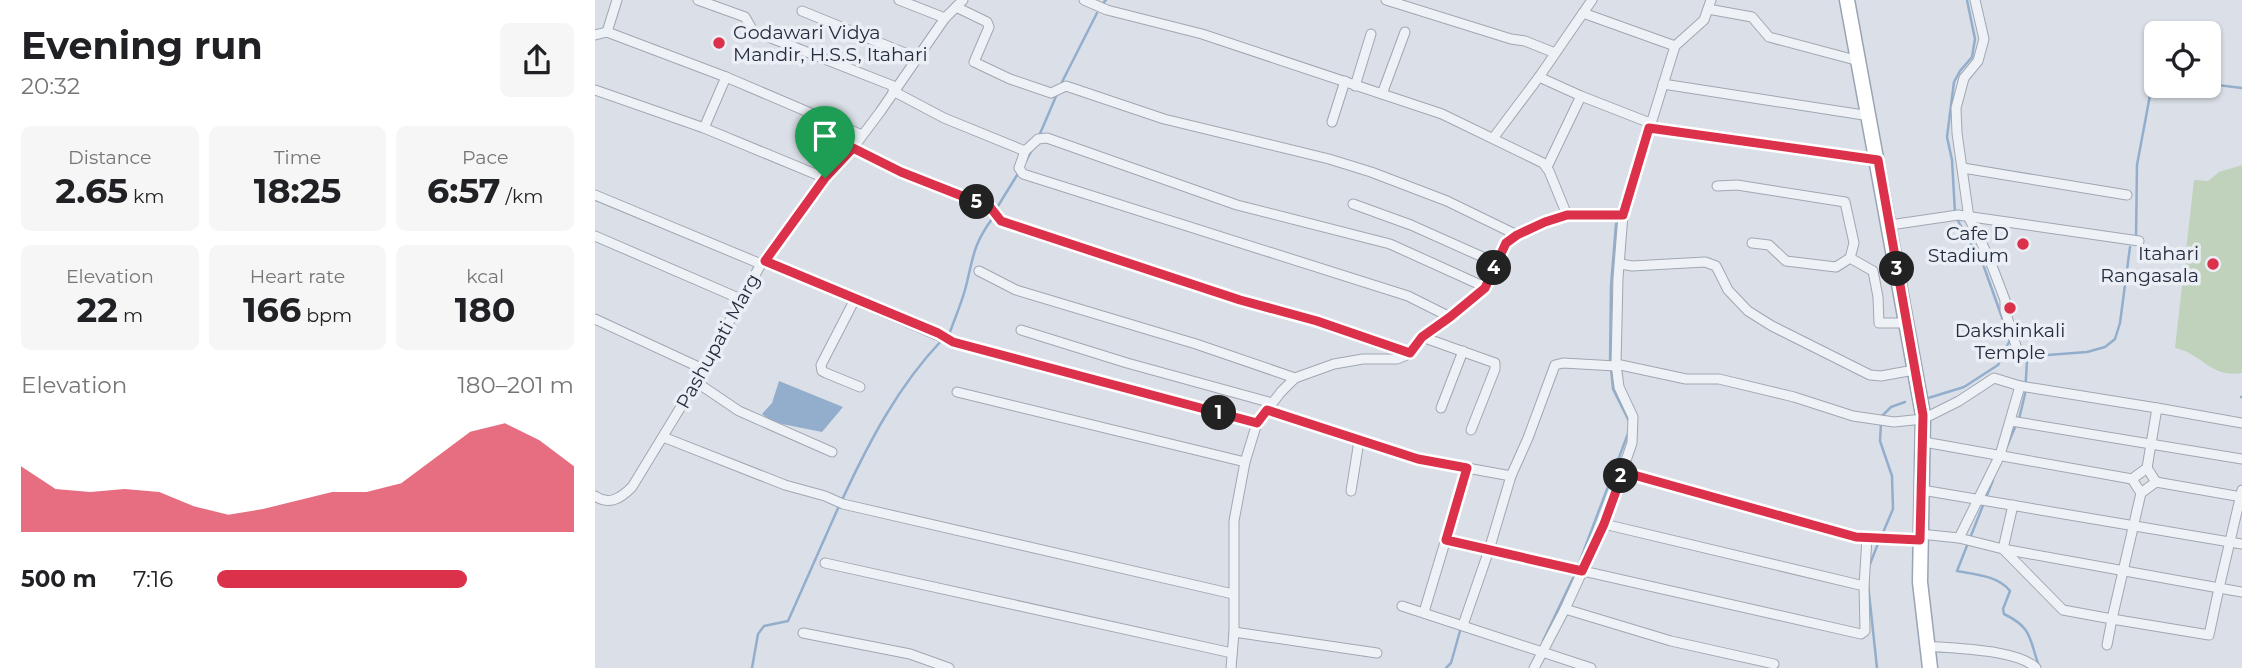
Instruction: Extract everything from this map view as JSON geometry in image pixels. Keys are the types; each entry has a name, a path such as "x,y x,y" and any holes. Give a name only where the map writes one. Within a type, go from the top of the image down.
{"main road":[{"path":"1847,0 1923,417 1920,582 1930,668"}],"street":[{"path":"607,32 617,0"},
{"path":"698,0 745,17 753,31 894,89 944,118 1025,151"},
{"path":"899,0 945,18"},
{"path":"1084,0 1107,10 1202,34 1345,81 1442,114 1494,136 1547,167 1567,215"},
{"path":"1387,0 1525,41 1555,53"},
{"path":"1494,136 1593,0"},
{"path":"1975,0 1984,39 1978,61 1963,78 1956,108 1957,133 1969,218 1989,258 2005,300 2005,310 2017,349"},
{"path":"960,4 988,22 989,27 974,62 1010,79 1051,93 1066,86 1164,119 1329,159 1447,201 1517,235"},
{"name":"Pashupati Marg","path":"595,496 601,500 613,501 632,487 697,382 763,263 825,178 863,135 945,18 960,4"},
{"path":"1534,668 1604,524 1623,472 1634,429 1633,417 1619,387 1616,365 1623,215 1675,46 1704,20 1709,4 1752,17 1769,37 1859,61"},
{"path":"801,11 917,58"},
{"path":"1583,13 1675,46"},
{"path":"595,35 607,32 726,77 863,135"},
{"path":"1382,94 1405,33"},
{"path":"1355,86 1371,34"},
{"path":"1539,76 1650,125 1878,160"},
{"path":"704,128 726,77"},
{"path":"1332,122 1345,81"},
{"path":"1663,83 1870,116"},
{"path":"595,90 704,128 825,178"},
{"path":"1547,167 1581,96"},
{"path":"1450,317 1408,296 1021,171 1025,151 1037,140 1047,138 1237,205 1390,244 1485,288"},
{"path":"853,148 901,172 990,207 1001,221 1410,353"},
{"path":"1963,168 2127,195"},
{"path":"1717,186 1737,185 1845,202 1854,243 1850,257 1836,267 1786,261 1769,245 1752,243"},
{"path":"595,195 945,337 1257,423"},
{"path":"1353,204 1411,225 1496,263"},
{"path":"1231,668 1234,632 1234,521 1245,462 1257,423 1270,406 1295,379 1334,364 1363,359 1397,359 1410,353 1422,337 1485,288 1506,243 1517,235 1567,215 1623,215"},
{"path":"1890,225 1954,216 2139,241"},
{"path":"595,236 743,300"},
{"path":"1850,257 1873,271 1880,324 1906,323"},
{"path":"1621,264 1645,266 1705,262 1716,266 1728,290 1748,311 1772,326 1870,375 1881,376 1914,370"},
{"path":"979,271 1016,290 1196,344 1295,379"},
{"path":"855,299 821,365 822,371 860,387"},
{"path":"595,319 703,369"},
{"path":"1021,330 1270,406 1359,441 1418,459 1511,476"},
{"path":"1422,337 1495,365 1471,430"},
{"path":"1441,408 1463,351"},
{"path":"1463,625 1511,476 1555,365 1616,365 1686,379 1719,379 1794,397 1871,420 1894,422 1923,417 1959,401 1994,378 2035,389 2242,423"},
{"path":"697,382 739,411 832,452"},
{"path":"1965,540 2003,455 2022,386"},
{"path":"957,392 1245,462"},
{"path":"2156,482 2147,468 2157,408"},
{"path":"2014,421 2242,459"},
{"path":"663,437 786,485 841,503 1233,594"},
{"path":"1351,491 1359,441"},
{"path":"1924,442 2132,479 2141,493"},
{"path":"1424,612 1467,468"},
{"path":"2132,479 2147,468"},
{"path":"1623,472 1869,538 1965,540 2242,592"},
{"path":"2003,549 2063,610 2112,619 2209,635 2241,495 2156,482 2141,493 2112,619 2107,645"},
{"path":"1922,490 2242,544"},
{"path":"2003,549 2013,505"},
{"path":"1604,524 1864,586"},
{"path":"1446,540 1861,634 1865,631 1864,586 1869,538"},
{"path":"825,563 1232,653"},
{"path":"1402,607 1591,668"},
{"path":"1565,609 1671,641 1774,664"},
{"path":"1234,632 1377,653"},
{"path":"803,633 910,654 949,668"},
{"path":"1927,646 2016,656 2036,668"}],"green space":[{"name":"Itahari Rangasala","path":"2242,165 2242,373 2231,374 2213,369 2175,348 2194,180 2208,181 2219,172"}],"water":[{"path":"779,381 843,407 822,432 772,422 762,414 772,403"}],"waterway":[{"path":"1955,213 1952,160 1947,137 1954,82 1972,57 1975,39 1967,0"},
{"path":"1062,82 1097,13"},
{"path":"2221,85 2242,88"},
{"path":"1039,136 1057,94"},
{"path":"2136,239 2137,165 2149,98"},
{"path":"1026,161 1033,148"},
{"path":"998,206 1019,172"},
{"path":"947,335 962,300 977,245 992,219"},
{"path":"1925,399 1964,387 1998,365 2010,340 1984,267 1957,219"},
{"path":"1610,363 1611,286 1616,224"},
{"path":"2019,419 2025,394 2027,361 2034,356 2087,352 2105,347 2115,339 2120,323 2130,247"},
{"path":"842,500 898,396 942,340"},
{"path":"1611,369 1613,389 1629,421"},
{"path":"1882,416 1891,407 1905,402"},
{"path":"1881,423 1880,441 1892,476 1893,509 1882,535"},
{"path":"2005,451 2016,425"},
{"path":"1578,566 1629,431"},
{"path":"1993,480 1957,571 1993,579 2010,591 2003,609 2004,614 2025,629 2039,666"},
{"path":"752,668 758,634 764,626 788,621 839,506"},
{"path":"1870,564 1879,541"},
{"path":"1543,641 1573,578"},
{"path":"1868,584 1877,668"},
{"path":"1446,668 1451,663 1460,631"}],"place":[{"name":"Godawari Vidya Mandir, H.S.S, Itahari","path":"719,43"},
{"name":"Cafe D Stadium","path":"2023,244"},
{"name":"Itahari Rangasala","path":"2213,264"},
{"name":"Dakshinkali Temple","path":"2010,308"}],"route":[{"path":"1649,128 1878,160 1923,415 1920,540 1856,537 1623,472 1604,524 1582,571 1446,540 1467,468 1418,459 1267,410 1257,423 953,342 938,333 765,261 825,178 853,148 901,172 990,207 1001,221 1410,353 1422,337 1485,288 1506,243 1517,235 1567,215 1623,215 1649,128"}]}
